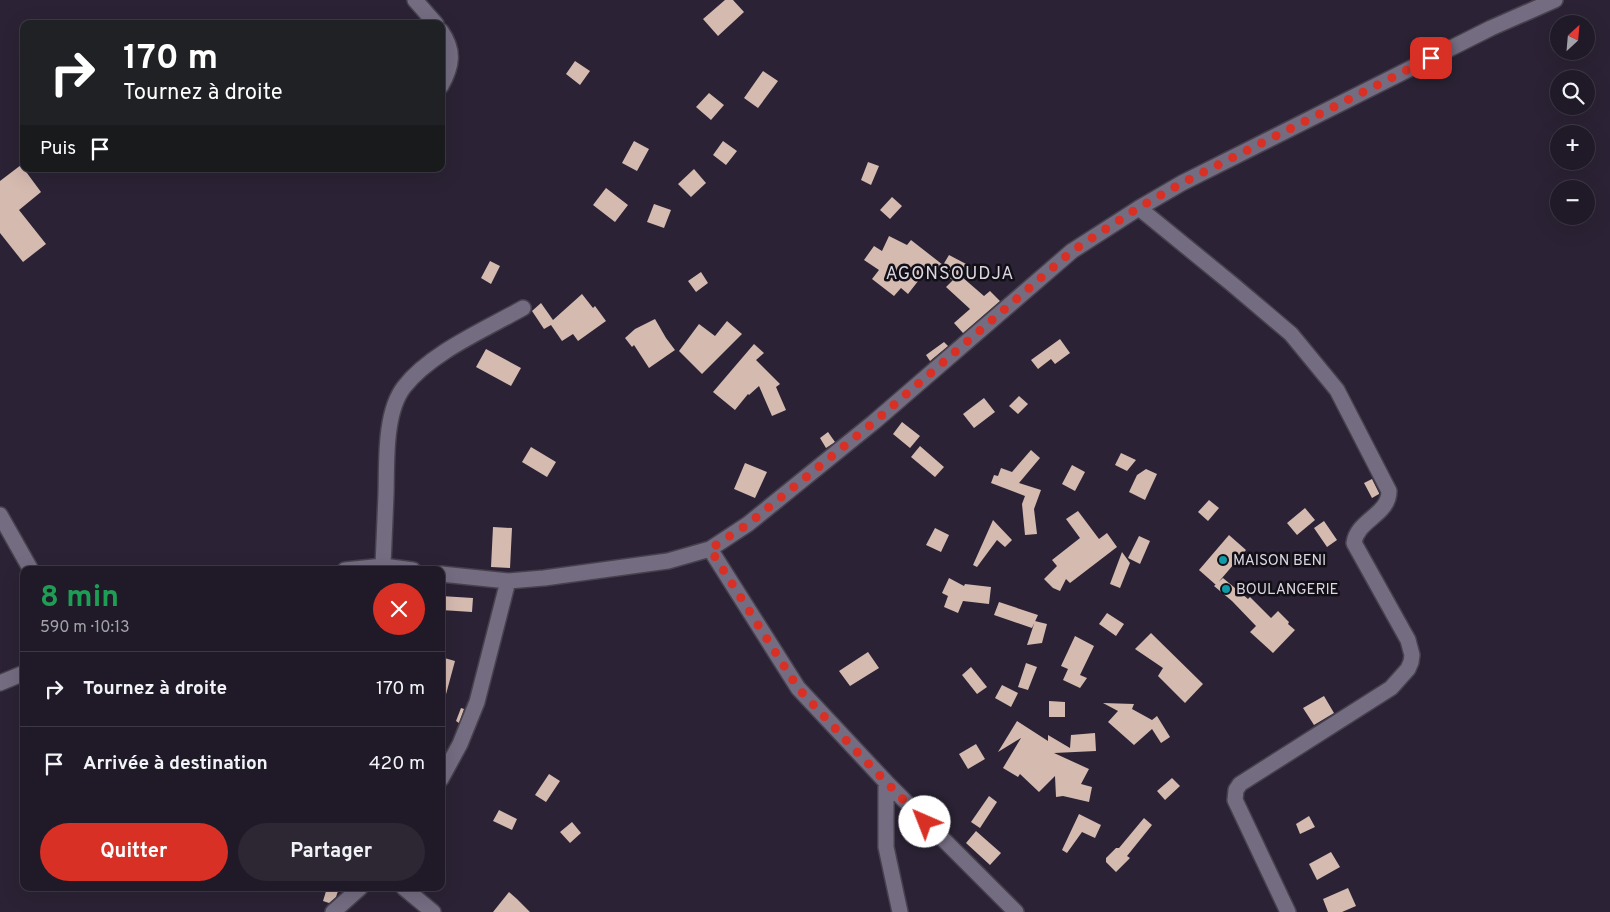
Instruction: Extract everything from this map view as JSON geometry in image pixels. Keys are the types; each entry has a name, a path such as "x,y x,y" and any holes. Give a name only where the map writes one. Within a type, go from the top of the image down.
{"street":[{"path":"415,0 432,20"},
{"path":"445,574 508,581 544,578 668,561 710,549 748,524 874,422 1072,251 1138,208 1182,183 1340,103 1491,28 1556,0"},
{"path":"445,39 450,50 451,64 445,77"},
{"path":"1138,208 1291,334 1338,390 1389,491 1389,497 1385,505 1358,530 1354,535 1354,543 1408,640 1412,655 1408,669 1391,688 1240,784 1236,790 1235,800 1288,912"},
{"path":"383,566 388,444 393,408 403,388 437,356 524,308"},
{"path":"0,515 29,566"},
{"path":"710,549 798,688 886,782 1016,912"},
{"path":"445,772 460,744 477,702 508,581"},
{"path":"0,684 20,675"},
{"path":"886,782 886,847 900,912"},
{"path":"333,912 357,891"},
{"path":"408,891 433,912"}],"building":[{"path":"725,0 733,0 744,12 718,36 703,19"},
{"path":"575,61 590,71 580,85 566,74"},
{"path":"763,71 778,81 758,108 744,98"},
{"path":"709,93 724,105 711,120 696,107"},
{"path":"634,141 649,149 637,171 622,163"},
{"path":"723,141 737,151 726,165 713,155"},
{"path":"868,162 879,166 871,185 861,180"},
{"path":"20,166 20,172 26,172 41,192 19,210 46,244 23,262 0,233 0,181"},
{"path":"694,169 706,183 691,197 678,184"},
{"path":"606,188 628,205 615,222 593,205"},
{"path":"892,197 902,206 890,219 880,210"},
{"path":"654,204 671,210 664,228 647,222"},
{"path":"889,236 907,245 911,240 943,265 949,255 968,265 962,277 984,296 990,291 1000,301 963,333 954,323 970,309 946,287 953,280 929,267 908,294 901,288 894,296 872,279 879,270 864,260 874,246 882,251"},
{"path":"490,261 500,266 491,284 481,278"},
{"path":"701,272 708,283 696,292 688,281"},
{"path":"582,294 593,308 595,306 606,321 578,341 573,334 562,341 551,325 544,329 532,311 541,303 553,320"},
{"path":"655,319 675,350 649,368 634,345 632,347 625,338 635,329"},
{"path":"727,321 742,334 702,374 679,351 699,324 715,336"},
{"path":"1060,339 1070,353 1055,364 1051,359 1038,369 1031,360"},
{"path":"944,342 948,346 930,361 926,355"},
{"path":"754,344 764,353 756,360 780,384 776,387 786,410 772,416 759,386 748,394 735,410 713,392"},
{"path":"486,349 521,368 511,386 476,367"},
{"path":"1019,396 1028,404 1018,414 1009,406"},
{"path":"984,398 995,412 974,428 963,414"},
{"path":"902,422 920,436 910,448 893,434"},
{"path":"828,432 835,442 826,448 820,438"},
{"path":"920,446 944,467 935,477 911,457"},
{"path":"531,447 556,462 547,477 522,462"},
{"path":"1031,450 1040,458 1019,483 1041,490 1034,509 1037,534 1025,535 1022,504 1025,496 991,483 994,475 998,476 1001,468 1012,472"},
{"path":"1121,453 1136,460 1127,471 1115,465"},
{"path":"745,463 767,472 755,498 734,489"},
{"path":"1072,465 1085,472 1075,491 1062,484"},
{"path":"1146,469 1157,474 1145,500 1129,492 1137,475"},
{"path":"1372,479 1379,494 1372,498 1364,483"},
{"path":"1209,500 1219,508 1208,521 1198,512"},
{"path":"1305,508 1315,520 1297,535 1287,523"},
{"path":"1078,511 1099,539 1107,533 1117,547 1070,583 1066,579 1060,591 1053,588 1044,579 1057,566 1052,560 1080,538 1066,519"},
{"path":"993,520 1012,540 1005,547 997,540 977,567 973,565"},
{"path":"1324,521 1337,540 1327,547 1314,528"},
{"path":"493,527 512,528 510,568 491,567"},
{"path":"935,528 949,535 941,552 926,545"},
{"name":"MAISON BENI","path":"1229,535 1246,550 1216,585 1199,570"},
{"path":"1139,536 1150,541 1140,564 1128,558"},
{"path":"1122,552 1130,563 1120,588 1110,584"},
{"path":"949,578 964,586 965,584 991,587 989,604 963,601 958,613 944,607 948,596 942,593"},
{"path":"1223,578 1248,599 1250,597 1271,618 1278,611 1295,630 1273,653 1250,632 1256,626 1232,601 1214,586"},
{"path":"445,596 473,598 472,612 445,610"},
{"path":"999,602 1038,615 1032,628 994,615"},
{"path":"1107,613 1124,624 1116,636 1099,624"},
{"path":"1035,621 1047,624 1042,643 1027,645"},
{"path":"1151,633 1203,684 1185,703 1158,676 1163,668 1135,649"},
{"path":"1075,636 1094,646 1080,675 1087,678 1080,688 1063,680 1068,669 1061,666"},
{"path":"868,652 879,668 850,686 839,671"},
{"path":"445,658 455,661 445,698"},
{"path":"1026,663 1037,667 1028,690 1018,687"},
{"path":"971,667 987,687 977,694 962,675"},
{"path":"1002,685 1018,693 1011,707 995,698"},
{"path":"1324,696 1334,713 1314,725 1303,708"},
{"path":"1049,701 1065,702 1065,717 1049,717"},
{"path":"1103,703 1134,704 1132,709 1152,720 1157,716 1170,737 1161,743 1152,729 1134,745 1108,722 1118,711"},
{"path":"461,708 464,709 459,723 456,721"},
{"path":"1017,721 1048,741 1048,735 1070,748 1071,735 1095,733 1096,751 1054,753 1089,769 1081,784 1092,787 1089,802 1063,796 1056,797 1055,776 1039,792 1020,774 1018,777 1003,768 1021,738 998,752"},
{"path":"976,744 985,759 968,769 959,754"},
{"path":"549,774 560,781 546,802 535,795"},
{"path":"1172,778 1180,786 1165,800 1157,791"},
{"path":"989,796 997,802 980,828 971,822"},
{"path":"499,810 517,819 512,830 493,821"},
{"path":"1079,814 1101,825 1095,838 1082,832 1067,853 1062,850"},
{"path":"1309,816 1315,827 1300,834 1296,824"},
{"path":"1144,818 1152,825 1127,856 1130,858 1116,872 1106,862 1106,858 1116,848 1119,848"},
{"path":"572,822 581,833 570,843 560,832"},
{"path":"976,831 1001,853 990,865 966,843"},
{"path":"1331,852 1340,867 1317,880 1309,864"},
{"path":"1348,888 1356,906 1342,912 1328,912 1323,899"},
{"path":"326,891 338,891 336,897 329,903 323,901"},
{"path":"509,892 517,899 530,912 493,912"}],"place":[{"name":"MAISON BENI","path":"1223,560"},
{"name":"BOULANGERIE","path":"1226,589"}],"district":[{"name":"AGONSOUDJA","path":"950,273"}],"route":[{"path":"925,822 798,688 710,549 748,524 874,422 1072,251 1138,208 1182,183 1431,58"}]}
